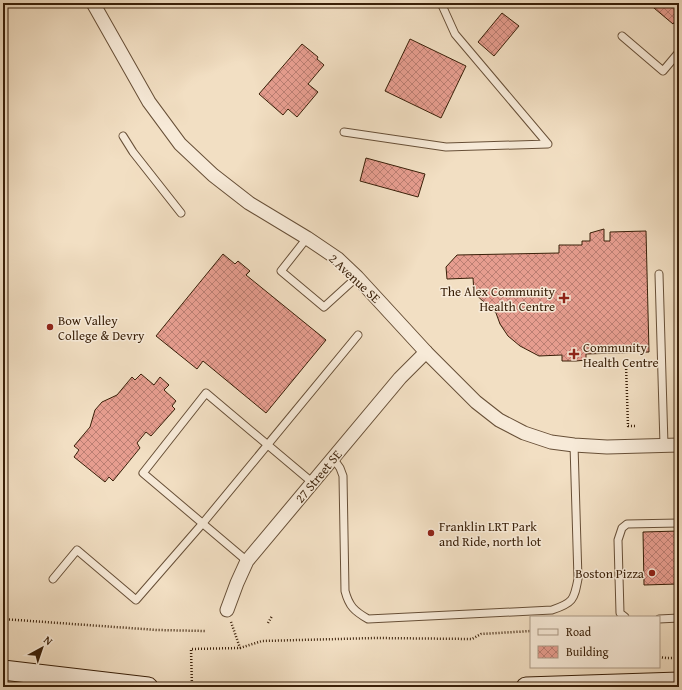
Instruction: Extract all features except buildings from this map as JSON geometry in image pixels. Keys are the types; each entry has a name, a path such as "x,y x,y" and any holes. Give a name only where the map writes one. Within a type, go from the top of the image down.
{"main road":[{"path":"3,670 148,687"},
{"path":"526,687 679,682"}],"street":[{"name":"2 Avenue SE","path":"93,3 149,102 180,144 213,175 249,203 307,238 338,259 357,277 426,352 476,402 499,420 524,433 551,442 607,447 679,445"},
{"name":"27 Street SE","path":"227,610 247,561 400,378 426,352"}],"lane":[{"path":"344,132 446,148 548,144 455,34 441,3"},
{"path":"622,36 663,71 679,52"},
{"path":"122,136 181,213"},
{"path":"307,238 281,271 324,307 357,277"},
{"path":"659,274 664,445"},
{"path":"53,579 77,550 136,600 203,523 358,335"},
{"path":"247,561 143,473 206,393 313,483"},
{"path":"333,458 340,468 343,476 345,590 348,602 356,612 368,619 552,610 565,606 574,597 578,579 574,445"},
{"path":"624,616 620,613 618,540 622,528 627,524 679,523"},
{"path":"660,619 679,618"}],"path":[{"path":"624,365 626,365 628,426 635,426"},
{"path":"268,623 272,616"},
{"path":"3,619 157,630 206,631"},
{"path":"192,687 191,649 240,648 262,642 376,638 472,639 481,634 530,631"},
{"path":"236,637 240,648"},
{"path":"660,657 679,658"}],"place":[{"name":"The Alex Community Health Centre","path":"564,298"},
{"name":"Bow Valley College & Devry","path":"50,327"},
{"name":"Community Health Centre","path":"574,354"},
{"name":"Franklin LRT Park and Ride, north lot","path":"431,533"},
{"name":"Boston Pizza","path":"652,573"}]}
